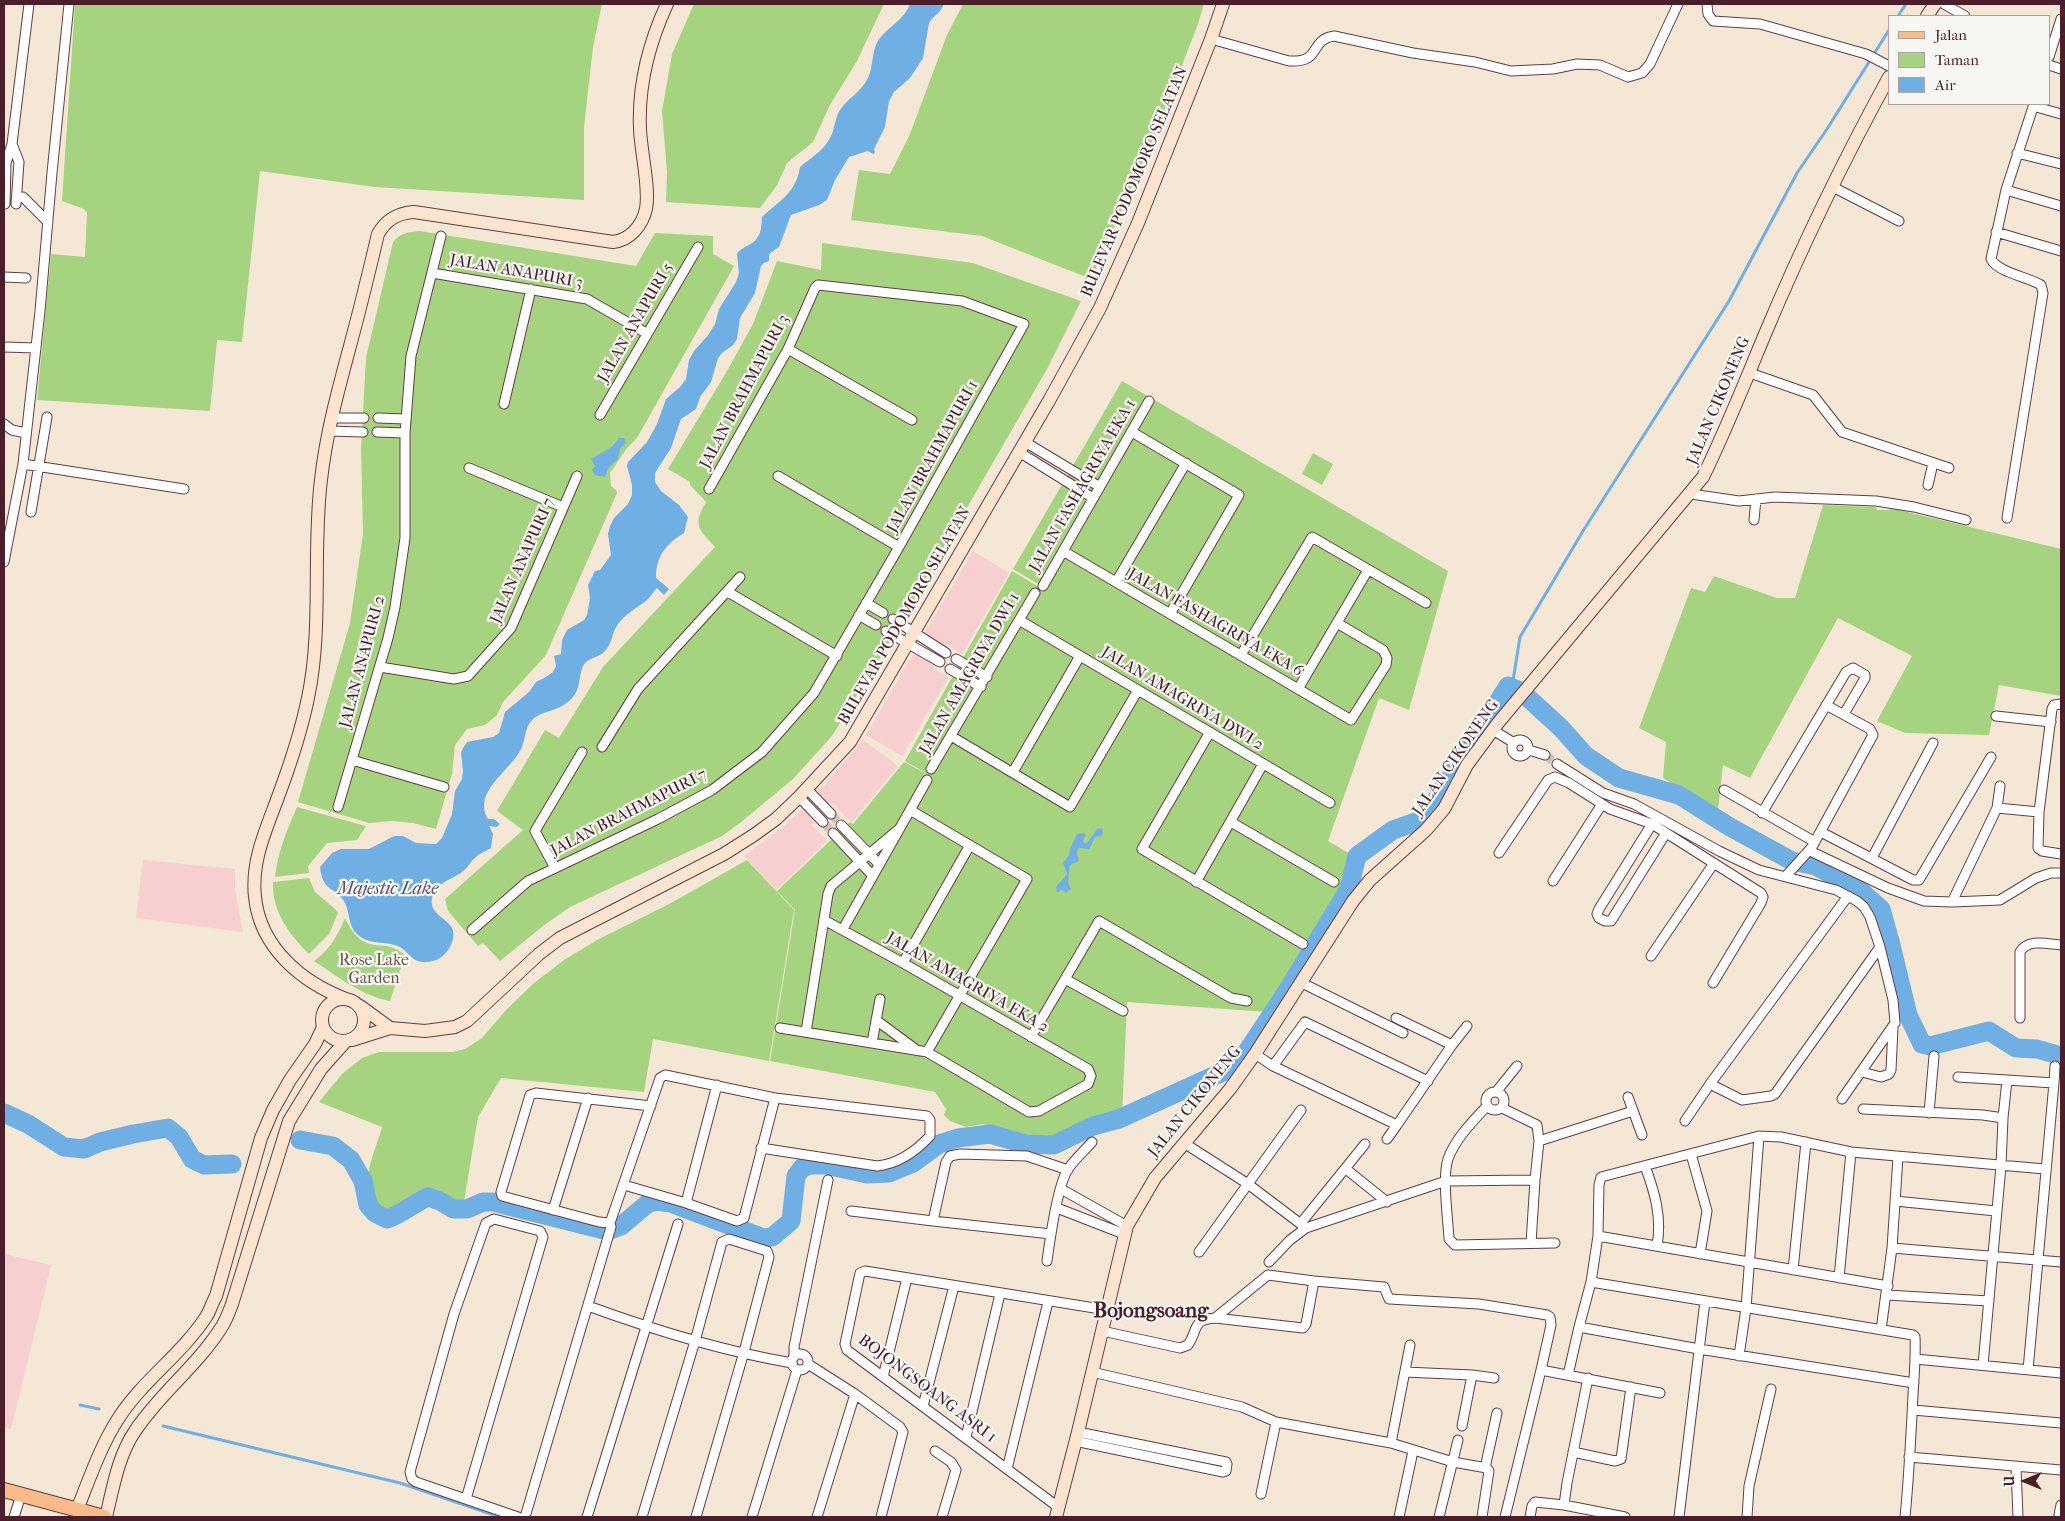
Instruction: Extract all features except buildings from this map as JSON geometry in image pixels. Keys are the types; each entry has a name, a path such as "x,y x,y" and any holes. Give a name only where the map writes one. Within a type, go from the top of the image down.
{"main road":[{"path":"4,1490 105,1517"}],"street":[{"path":"23,197 19,203 4,204 6,163 12,144 29,4"},
{"path":"4,562 23,464 69,4"},
{"path":"390,1028 358,1005 313,984 286,962 272,946 258,913 254,882 258,852 295,749 308,697 315,646 318,508 328,431 378,234 384,223 407,212 613,242 621,241 637,229 642,220 647,197 640,128 644,75 655,30 668,4"},
{"name":"BULEVAR PODOMORO SELATAN","path":"348,1041 390,1028 425,1031 455,1027 467,1021 539,954 560,938 724,854 776,819 850,742 1085,338 1129,246 1223,4"},
{"path":"1211,39 1289,61 1308,60 1321,41 1326,37 1334,36 1413,53 1475,62 1511,71 1578,64 1600,65 1628,77 1642,73 1650,64 1678,4"},
{"path":"1707,4 1708,14 1713,21 1760,24 1870,55 1888,65"},
{"path":"1927,15 1935,4"},
{"path":"1944,4 1963,15"},
{"path":"2050,54 2061,20"},
{"name":"JALAN CIKONENG","path":"1057,1512 1077,1437 1125,1230 1155,1178 1230,1089 1302,983 1353,901 1370,880 1426,830 1444,809 1467,765 1493,730 1703,478 1831,186 1888,79"},
{"path":"2007,518 2043,293 2041,285 1994,265 1992,259 2006,190 2033,105 2061,114"},
{"path":"12,144 19,162 16,204"},
{"path":"2017,153 2061,164"},
{"path":"1831,186 1899,221"},
{"path":"4,187 17,188 22,191 23,197 48,222"},
{"path":"2006,190 2061,206"},
{"path":"1996,232 2061,250"},
{"name":"JALAN ANAPURI 2","path":"338,806 380,667 393,615 405,538 405,433 410,356 441,236"},
{"name":"JALAN ANAPURI 5","path":"600,415 646,333 698,247"},
{"name":"JALAN ANAPURI 3","path":"432,273 587,299 646,333"},
{"path":"4,277 26,278"},
{"name":"JALAN BRAHMAPURI 1","path":"822,285 962,301 1023,323 1024,325 859,615"},
{"name":"JALAN BRAHMAPURI 3","path":"709,490 788,348 815,288 822,285"},
{"path":"504,404 531,289"},
{"path":"4,346 36,348"},
{"path":"788,348 912,420"},
{"path":"1750,373 1813,395 1842,432 1949,468"},
{"name":"JALAN FASHAGRIYA EKA 1","path":"1043,586 1149,401"},
{"path":"31,512 47,417"},
{"path":"331,418 364,418"},
{"path":"378,418 406,419"},
{"path":"4,424 12,430 26,433"},
{"path":"328,431 363,432"},
{"path":"377,432 405,433"},
{"path":"1132,432 1239,495 1170,614"},
{"path":"1022,447 1100,487"},
{"path":"1022,447 1093,498"},
{"path":"1928,485 1934,463"},
{"path":"23,464 184,488"},
{"path":"1116,582 1186,464"},
{"path":"470,468 563,507"},
{"name":"JALAN ANAPURI 7","path":"380,667 454,679 468,676 511,628 577,476"},
{"path":"778,476 899,547"},
{"path":"1692,492 1733,500 1775,497 1876,501 1914,507 1966,520"},
{"path":"1754,520 1756,499"},
{"path":"1241,656 1312,537 1426,603"},
{"name":"JALAN FASHAGRIYA EKA 6","path":"1063,551 1351,720 1386,665 1387,658 1383,650 1337,623"},
{"path":"1298,689 1368,570"},
{"path":"602,747 638,689 740,577"},
{"path":"728,592 837,656"},
{"name":"JALAN AMAGRIYA DWI 1","path":"932,770 1035,593"},
{"path":"866,604 883,614"},
{"path":"859,615 876,625"},
{"name":"JALAN BRAHMAPURI 7","path":"472,930 528,881 658,819 719,785 762,752 814,693 859,615"},
{"path":"893,619 946,653"},
{"name":"JALAN AMAGRIYA DWI 2","path":"1019,620 1330,803"},
{"path":"886,631 940,662"},
{"path":"1012,772 1080,656"},
{"path":"956,659 987,677"},
{"path":"1762,813 1846,672 1853,668 1865,675 1865,678 1844,714"},
{"path":"950,669 981,687"},
{"path":"951,736 1070,806 1138,690"},
{"path":"2061,704 2053,706 2040,812 2038,848 2042,851 2061,854"},
{"path":"1786,876 1807,854 1815,842 1873,735 1870,729 1826,705"},
{"path":"1996,716 2051,722"},
{"path":"1493,730 1514,743"},
{"path":"1210,732 1142,848 1196,882 1303,944"},
{"path":"1518,740 1524,740 1528,744 1529,750 1526,755 1518,757 1512,750 1514,743 1518,740"},
{"path":"1872,858 1933,743"},
{"path":"1529,750 1545,755"},
{"path":"555,868 535,832 582,752"},
{"path":"1821,832 1913,880 1921,878 1992,757"},
{"path":"352,760 444,787"},
{"path":"1196,882 1263,764"},
{"path":"1557,764 1603,793 1634,804 1752,867 1836,890 1864,907 1870,917 1880,947 1896,1017 1893,1028 1891,1070 1889,1074 1880,1077 1862,1072"},
{"path":"1498,853 1548,780 1555,777 1569,783 1610,809 1659,828 1761,893 1763,897 1713,982"},
{"path":"843,929 927,780"},
{"path":"1952,902 1997,808 2000,786"},
{"path":"1724,790 1815,842"},
{"path":"803,793 831,814"},
{"path":"803,793 823,822"},
{"path":"1553,881 1602,804"},
{"path":"1997,808 2040,812"},
{"path":"780,1028 927,1052 1027,879 910,810"},
{"path":"1659,828 1599,909 1597,914 1599,918 1605,921 1610,920 1664,819"},
{"path":"1230,822 1334,882"},
{"path":"842,825 879,864"},
{"path":"806,1032 831,886 899,829"},
{"path":"832,833 873,876"},
{"path":"903,962 970,845"},
{"path":"1807,854 1924,901 2000,900 2036,878 2052,873 2061,873"},
{"path":"1652,956 1714,863"},
{"path":"1685,1121 1848,896"},
{"name":"JALAN AMAGRIYA EKA 2","path":"824,920 903,962 1088,1069 1091,1076 1088,1084 1039,1111 1029,1112 927,1052"},
{"path":"1031,1037 1099,920 1230,998 1247,1001"},
{"path":"2020,1018 2020,952 2029,943 2061,944"},
{"path":"1710,1084 1742,1100 1775,1094 1880,947"},
{"path":"1065,979 1123,1011"},
{"path":"1302,983 1403,1033"},
{"path":"313,984 319,999 323,1024 332,1038 348,1041"},
{"path":"77,1510 118,1419 137,1395 193,1334 206,1316 216,1296 261,1138 272,1110 290,1080 307,1058 323,1024 327,1007 332,1002 346,999"},
{"path":"872,1043 880,999"},
{"path":"105,1517 127,1445 148,1412 208,1346 222,1327 232,1304 289,1121 321,1069 348,1041 358,1036 364,1024 362,1011 358,1005"},
{"path":"1396,1018 1452,1045"},
{"path":"876,1020 916,1050"},
{"path":"1274,1066 1305,1022 1428,1081"},
{"path":"1387,1139 1467,1026"},
{"path":"1842,1099 1893,1028"},
{"path":"1255,1054 1274,1066 1397,1125"},
{"path":"1929,1113 1934,1056"},
{"path":"307,1058 320,1057 322,1060 321,1069"},
{"path":"1517,1066 1496,1092 1488,1095 1486,1098 1487,1106 1455,1145 1448,1159 1446,1181 1450,1239 1455,1245 1555,1243"},
{"path":"2028,1370 2055,1066"},
{"path":"525,1517 610,1229 662,1076 775,1098 927,1116 930,1120 930,1136 922,1145 889,1165 877,1166 762,1148"},
{"path":"1958,1077 2054,1083"},
{"path":"1983,1365 2007,1080"},
{"path":"686,1203 717,1086"},
{"path":"610,1229 599,1222 506,1199 502,1196 501,1192 530,1095 536,1092 651,1106"},
{"path":"1496,1092 1503,1096 1504,1104 1502,1108"},
{"path":"1628,1097 1642,1135"},
{"path":"553,1210 588,1098"},
{"path":"624,1185 686,1203 737,1221 741,1220 744,1218 775,1098"},
{"path":"1487,1106 1494,1111 1502,1108 1537,1125 1539,1141 1531,1242"},
{"path":"1863,1109 1982,1115 2004,1118"},
{"path":"1200,1252 1301,1110"},
{"path":"1539,1141 1633,1112"},
{"path":"1568,1375 1591,1282 1598,1236 1599,1180 1603,1176 1759,1136 1781,1137 1851,1152 2045,1169"},
{"path":"1739,1356 1746,1308 1759,1136"},
{"path":"1047,1261 1061,1189 1068,1170 1092,1142"},
{"path":"1793,1270 1806,1142"},
{"path":"1184,1143 1248,1184 1304,1225"},
{"path":"1269,1262 1304,1225 1365,1144"},
{"path":"1839,1278 1851,1152"},
{"path":"933,1221 946,1162 950,1156 960,1154 1027,1156 1068,1170"},
{"path":"1691,1154 1707,1211 1700,1254"},
{"path":"1881,1330 1888,1290 1898,1157"},
{"path":"1645,1166 1658,1205 1659,1231 1657,1246"},
{"path":"1346,1169 1387,1202"},
{"path":"249,1178 268,1185"},
{"path":"752,1517 794,1363 794,1346 828,1180"},
{"path":"1304,1225 1387,1202 1446,1181 1535,1180"},
{"path":"1061,1189 1125,1230"},
{"path":"1895,1201 1996,1211"},
{"path":"1057,1208 1125,1230"},
{"path":"851,1211 1051,1234"},
{"path":"466,1499 543,1237 540,1231 494,1219 486,1223 454,1314 410,1472 412,1479 416,1482 518,1517"},
{"path":"587,1517 678,1224"},
{"path":"1598,1236 1839,1278 1888,1290 1989,1301"},
{"path":"642,1517 695,1341 722,1242 729,1239 767,1251 768,1254 744,1352 696,1517"},
{"path":"1892,1248 2061,1262"},
{"name":"BOJONGSOANG ASRI 1","path":"1057,1512 1008,1469 883,1378 845,1347 860,1274 865,1271 1107,1310"},
{"path":"1215,1318 1268,1275 1384,1287 1389,1299 1479,1304 1550,1317 1551,1325 1541,1370 1505,1517"},
{"path":"883,1378 907,1278"},
{"path":"1102,1331 1180,1348 1188,1345 1200,1320 1215,1318 1303,1328 1306,1324 1314,1281"},
{"path":"1591,1282 1910,1334 1915,1337 1914,1383 1905,1517"},
{"path":"923,1406 954,1286"},
{"path":"966,1437 1000,1294"},
{"path":"1679,1517 1705,1301"},
{"path":"1008,1469 1048,1302"},
{"path":"588,1306 646,1327 695,1341 794,1363 802,1370 808,1364"},
{"path":"1579,1327 1739,1356 1914,1383"},
{"path":"1391,1443 1410,1345"},
{"path":"794,1363 800,1354 804,1355 808,1364 855,1394 900,1427 903,1432 881,1517"},
{"path":"1915,1359 2061,1373"},
{"path":"1541,1370 1660,1393"},
{"path":"1092,1372 1242,1407 1276,1422 1391,1443 1453,1462 1485,1468 1489,1471 1482,1517"},
{"path":"1405,1372 1472,1375 1494,1378"},
{"path":"1462,1426 1472,1375"},
{"path":"1564,1505 1588,1378"},
{"path":"1573,1452 1614,1460 1621,1459 1631,1387"},
{"path":"1747,1517 1749,1486 1771,1389"},
{"path":"817,1517 855,1394"},
{"path":"1912,1410 2061,1424"},
{"path":"1485,1468 1498,1414"},
{"path":"1261,1494 1276,1422"},
{"path":"109,1437 108,1444 113,1450 127,1445"},
{"path":"1077,1437 1226,1462 1226,1471 1223,1472 1077,1437"},
{"path":"1439,1517 1458,1440"},
{"path":"935,1451 951,1462 956,1470 942,1517"},
{"path":"1399,1517 1413,1451"},
{"path":"1909,1457 2061,1470"},
{"path":"2016,1466 2018,1517"},
{"path":"14,1517 21,1495"},
{"path":"1530,1517 1532,1506 1535,1502 1564,1505 1625,1517"},
{"path":"2060,1516 2061,1505"}],"shaded area":[{"path":"973,551 1009,573 962,654 947,645 944,649 923,636"},
{"path":"915,651 936,663 933,668 949,677 902,756 866,735"},
{"path":"863,740 898,766 852,822 829,801 826,804 817,794"},
{"path":"804,807 817,820 812,825 827,841 776,890 744,856 783,827"},
{"path":"143,860 235,869 235,891 243,932 136,918"},
{"path":"4,1254 51,1265 11,1429 4,1427"}],"green space":[{"path":"75,4 602,4 593,47 584,127 584,200 375,187 260,171 242,342 217,340 210,411 37,400 51,254 85,257 87,213 84,209 62,201"},
{"path":"694,4 884,4 857,61 830,105 813,142 787,163 777,185 760,208 666,202 667,172 662,111 672,54"},
{"path":"963,4 1204,4 1155,135 1091,279 982,236 851,220 859,170 890,174 910,134 947,35"},
{"path":"420,231 636,266 655,233 713,236 713,254 734,266 637,438 627,448 610,473 611,486 617,493 546,655 503,702 497,715 485,725 467,729 455,745 452,774 436,829 413,823 392,821 369,823 298,802 350,623 363,534 361,447 366,358 393,242 402,234"},
{"path":"822,243 973,263 1081,301 1047,369 886,648 832,736 793,779 722,836 570,907 500,961 483,943 478,946 448,911 445,899 523,830 497,811 545,730 559,738 603,667 715,547 701,531 698,522 706,502 690,485 690,482 668,469 753,324 777,261 821,270"},
{"path":"1122,381 1448,571 1409,710 1379,698 1328,841 1352,855 1350,879 1268,1012 1127,1002 1122,1116 1095,1120 1046,1146 1011,1136 983,1124 966,1127 950,1121 944,1115 946,1109 935,1092 770,1061 795,910 777,891 850,822 853,824 904,762 935,778 905,761 1012,571 1044,590 1045,588 1013,569"},
{"path":"1313,453 1333,464 1322,485 1302,474"},
{"path":"1823,505 1876,507 1877,510 1889,510 1891,508 2061,549 2061,696 1999,685 1989,735 1905,733 1877,721 1912,656 1838,618 1750,778 1723,765 1718,810 1663,778 1666,742 1639,728 1691,588 1705,592 1714,576 1777,598 1795,598"},
{"path":"297,807 366,826 357,840 327,843 308,866 309,873 275,877 286,832"},
{"path":"747,860 794,910 769,1061 653,1039 644,1092 501,1078 478,1117 464,1202 469,1205 453,1205 435,1194 426,1193 415,1197 396,1211 382,1214 369,1194 368,1172 382,1127 319,1102 342,1074 362,1058 379,1052 453,1052 465,1049 482,1038 507,1009 534,983 564,960 597,940 671,903"},
{"path":"309,878 315,892 338,913 329,934 309,954 283,922 275,903 273,882"},
{"name":"Rose Lake Garden","path":"345,918 352,931 360,939 374,945 397,949 405,955 390,1001 360,990 314,961 332,942"}],"water":[{"name":"Majestic Lake","path":"910,4 944,4 929,23 923,58 910,78 894,92 889,101 885,127 874,149 875,153 873,154 868,151 849,157 835,180 827,200 819,205 791,215 779,247 769,254 769,261 761,266 755,293 740,318 737,339 718,358 711,382 700,397 696,409 681,419 671,448 655,473 655,482 661,491 679,505 688,517 684,533 663,551 656,570 656,578 669,589 664,595 657,588 647,600 621,620 605,651 583,666 577,691 567,703 541,714 529,723 520,751 488,791 485,800 484,809 488,819 494,819 500,824 497,827 489,826 493,834 491,848 478,855 464,870 444,882 433,893 432,903 435,912 449,924 453,932 453,941 446,953 435,960 420,962 400,947 372,942 362,938 354,931 347,907 341,897 327,886 324,881 320,867 332,853 341,849 369,849 394,836 403,836 416,843 436,844 442,838 452,814 455,791 462,779 461,753 463,748 467,742 493,737 499,733 505,712 529,692 536,682 553,672 556,666 554,656 561,654 562,640 567,630 584,620 587,615 590,598 588,585 595,571 600,570 611,555 608,534 610,526 614,518 628,504 632,495 628,462 647,442 657,424 666,399 686,379 689,360 715,324 719,309 736,282 739,273 737,254 759,236 762,217 791,190 795,184 800,167 827,143 840,110 868,78 877,42 900,19"},
{"path":"619,438 624,438 626,443 620,449 618,459 609,467 605,477 595,475 592,470 595,466 591,459 611,447"},
{"path":"1098,828 1103,829 1102,836 1095,837 1089,849 1078,848 1079,861 1070,865 1068,882 1071,889 1066,893 1062,890 1057,892 1056,887 1067,874 1063,863 1069,855 1077,834 1084,833 1086,835 1083,840 1084,843 1087,843"}],"waterway":[{"path":"1899,15 1906,4"},
{"path":"1512,687 1520,637 1583,531 1729,301 1797,173 1888,32"},
{"path":"300,1140 333,1146 351,1160 363,1181 368,1205 375,1213 387,1219 428,1197 440,1201 453,1209 467,1209 483,1202 493,1202 608,1231 621,1226 647,1204 656,1201 671,1203 763,1238 772,1237 791,1221 796,1176 802,1168 810,1165 826,1165 867,1174 889,1173 913,1163 939,1144 958,1138 990,1134 1025,1144 1054,1145 1093,1126 1119,1119 1238,1065 1286,993 1349,889 1357,856 1393,830 1424,819 1508,686 1520,691"},
{"path":"1525,695 1561,728 1586,756 1619,778 1679,795 1730,827 1792,861 1816,866 1862,892 1881,909 1908,1015 1922,1044 1930,1046 1989,1031 2016,1048 2037,1049 2061,1056"},
{"path":"4,1113 28,1124 64,1147 84,1149 100,1142 168,1128 179,1137 192,1159 204,1165 232,1164"},
{"path":"80,1405 99,1409"},
{"path":"163,1426 400,1483 500,1517"}],"tunnel":[{"path":"1545,755 1557,764"},
{"path":"831,814 841,825"},
{"path":"823,822 833,833"}],"district":[{"name":"Bojongsoang","path":"1151,1312"}]}
